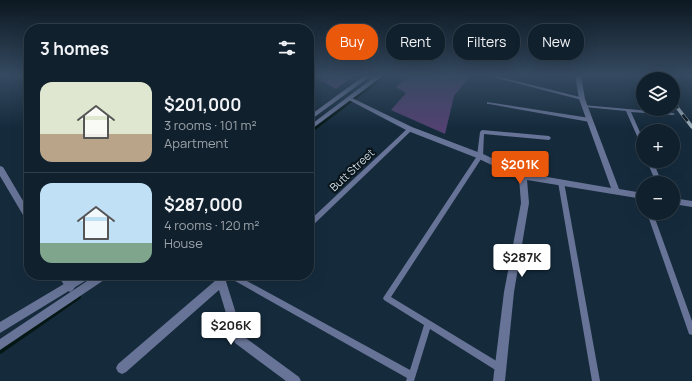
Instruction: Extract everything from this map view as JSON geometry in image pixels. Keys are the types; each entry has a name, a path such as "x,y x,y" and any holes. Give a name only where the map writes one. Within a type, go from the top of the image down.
{"street":[{"path":"314,116 345,93"},
{"path":"314,125 358,93"},
{"path":"581,93 616,191"},
{"path":"342,95 410,130 480,156 523,176 636,195"},
{"path":"0,168 24,209"},
{"path":"500,381 509,292 525,203 523,176"},
{"path":"680,202 692,204"},
{"path":"66,280 70,287"},
{"path":"0,328 80,280"},
{"path":"0,345 97,280"},
{"path":"122,368 222,280"},
{"path":"226,280 239,339 295,381"}],"lane":[{"path":"560,93 582,98"},
{"path":"488,103 590,120"},
{"path":"585,106 636,111"},
{"path":"628,110 636,129"},
{"name":"Butt Street","path":"314,219 410,130"},
{"path":"501,369 386,298 480,156 482,132 549,138"},
{"path":"561,182 596,381"},
{"path":"652,220 692,331"},
{"path":"230,280 411,379 428,324"}],"shaded area":[{"path":"406,93 457,93 454,96 445,134 391,110"}],"waterway":[{"path":"314,129 362,93"},
{"path":"0,352 79,297"}],"railway":[{"path":"680,111 692,127"}]}
